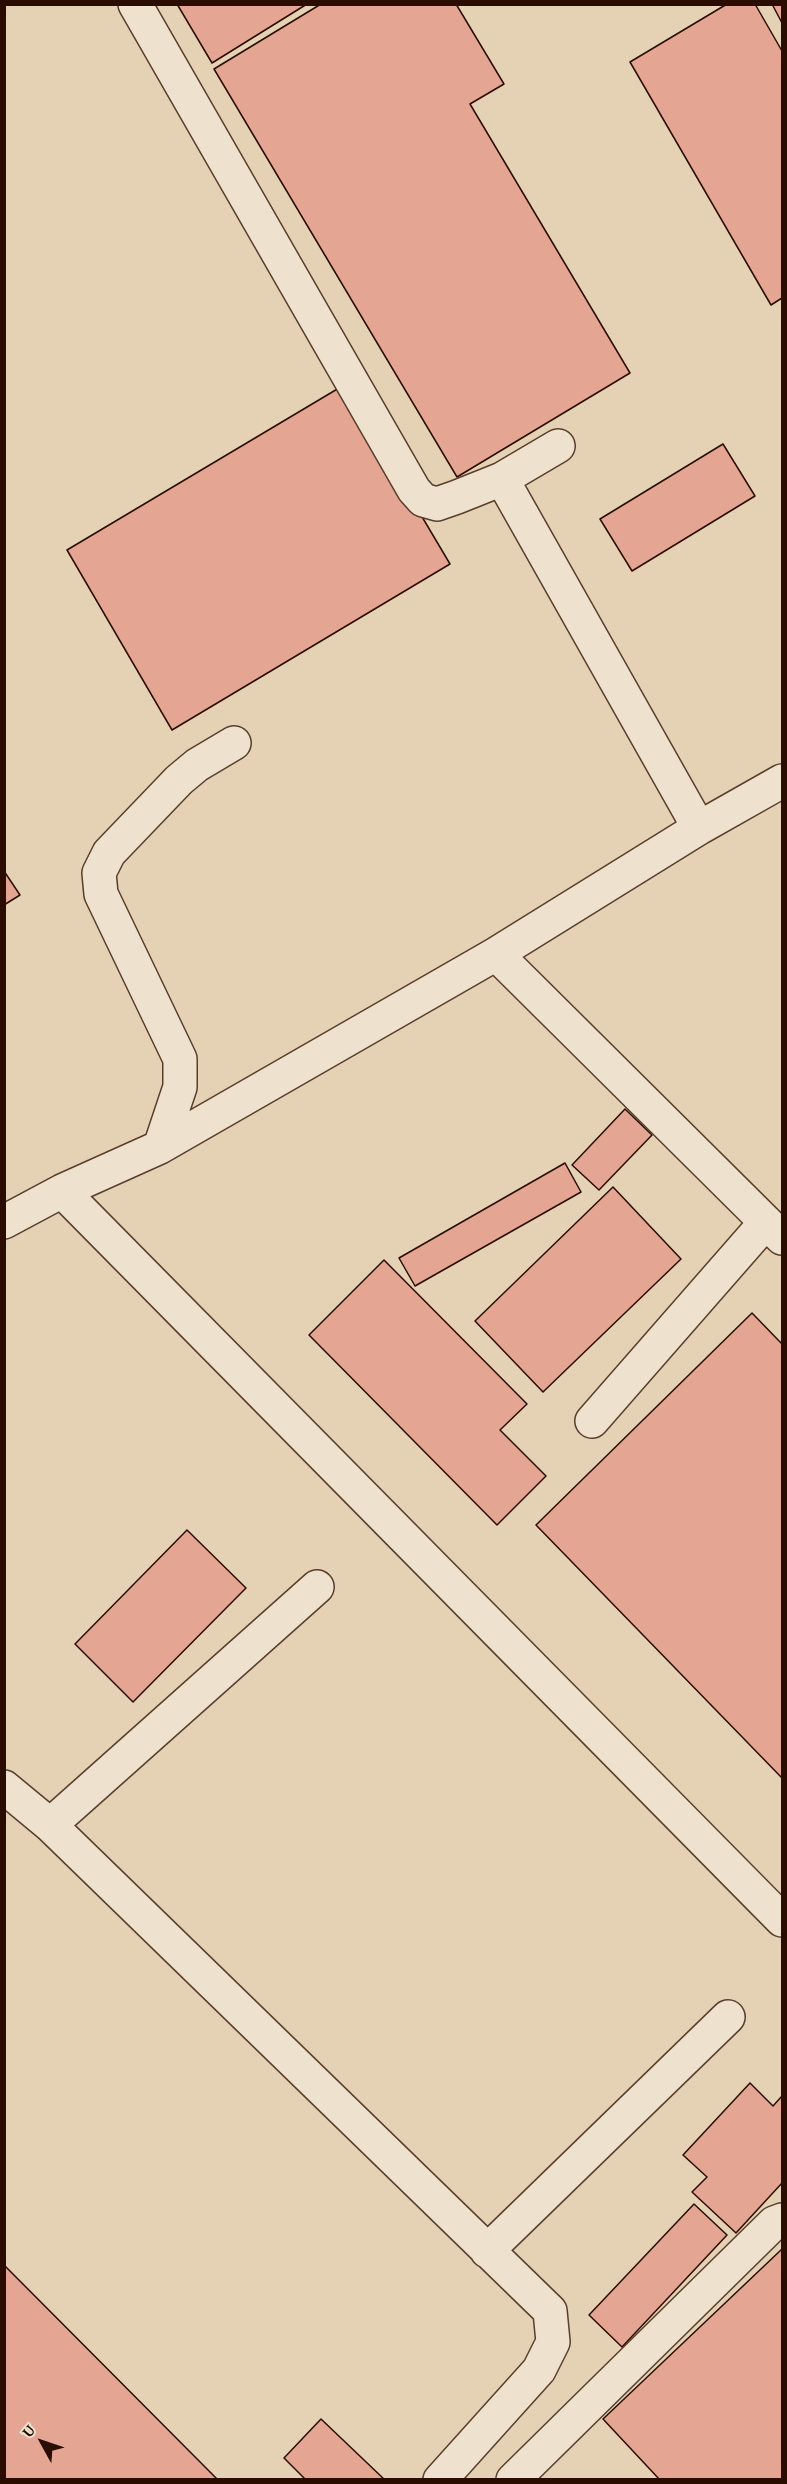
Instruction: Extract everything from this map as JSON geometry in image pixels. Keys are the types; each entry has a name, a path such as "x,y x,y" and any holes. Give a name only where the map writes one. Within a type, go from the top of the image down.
{"street":[{"path":"135,4 414,490 423,500 436,504 502,479 558,446"},
{"path":"502,479 699,828"},
{"path":"160,1147 180,1087 180,1059 101,894 99,873 109,853 179,780 197,765 234,743"},
{"path":"4,1222 62,1191 160,1147 496,954 699,828 783,781"},
{"path":"496,954 774,1230 592,1421"},
{"path":"62,1191 783,1920"},
{"path":"50,1825 317,1587"},
{"path":"4,1787 50,1825 550,2311 553,2342 539,2370 440,2480"},
{"path":"487,2251 728,2017"},
{"path":"531,2474 774,2223 783,2220"}],"building":[{"path":"177,4 307,4 212,63"},
{"path":"321,4 456,4 504,84 470,104 630,373 457,477 214,69"},
{"path":"727,4 755,4 782,51 782,298 771,305 630,62"},
{"path":"772,4 782,4 782,23"},
{"path":"344,385 450,564 172,730 67,550"},
{"path":"723,444 755,496 632,571 600,519"},
{"path":"4,871 20,895 4,905"},
{"path":"625,1109 652,1135 599,1190 572,1165"},
{"path":"565,1163 581,1192 415,1286 399,1258"},
{"path":"613,1187 681,1259 543,1392 475,1321"},
{"path":"384,1260 527,1404 500,1430 546,1476 497,1525 309,1335"},
{"path":"752,1313 782,1344 782,1778 536,1525"},
{"path":"187,1530 246,1588 133,1702 75,1644"},
{"path":"750,2083 773,2106 782,2096 782,2183 736,2233 692,2192 707,2177 683,2155"},
{"path":"694,2204 727,2235 622,2347 589,2315"},
{"path":"782,2249 782,2480 660,2480 603,2419"},
{"path":"4,2265 218,2480 4,2480"},
{"path":"321,2419 385,2480 306,2480 284,2458"}]}
